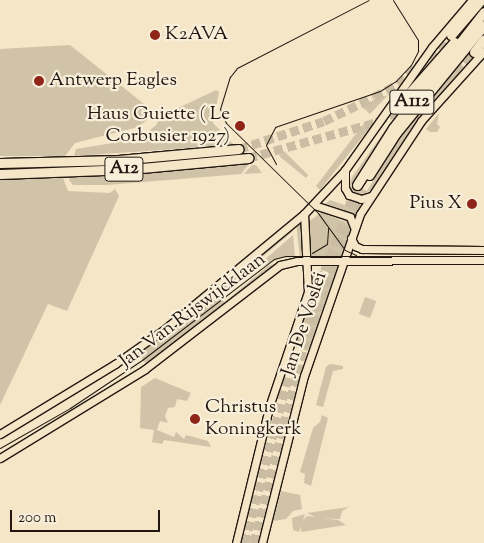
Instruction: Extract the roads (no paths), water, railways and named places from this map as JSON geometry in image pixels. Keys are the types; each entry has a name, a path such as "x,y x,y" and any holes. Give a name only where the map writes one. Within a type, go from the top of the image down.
{"highway":[{"path":"450,35 481,0"},
{"name":"A112","path":"359,187 396,133 479,24 484,12"},
{"path":"394,104 404,98 479,24"},
{"path":"474,52 484,39"},
{"name":"A12","path":"0,163 118,160 239,149"},
{"name":"A12","path":"0,174 131,169 248,158"}],"main road":[{"name":"Jan Van Rijswijcklaan","path":"0,434 151,339 215,291 304,214 345,170 394,104 432,47 472,0"},
{"path":"342,261 354,227 371,195 421,121 484,51"},
{"path":"345,170 345,188 349,195 361,199 371,195"},
{"path":"314,204 350,217 354,227"},
{"name":"Jan De Voslei","path":"236,543 270,404 308,292 304,214"},
{"path":"351,238 355,246 362,249 484,250"},
{"name":"Jan Van Rijswijcklaan","path":"0,458 147,368 285,263 307,261 484,260"},
{"name":"Jan De Voslei","path":"262,543 304,376 342,261"}],"tunnel":[{"path":"239,149 324,121 374,97 398,84 451,35"},
{"path":"443,79 474,52"},
{"path":"248,158 377,122 415,101"},
{"path":"245,543 296,346 357,185"},
{"path":"254,543 303,349 357,201"}],"tram line":[{"path":"356,255 345,250 318,213 226,123 220,109 230,77 237,68 369,0"},
{"path":"276,164 266,145 275,127 380,91 396,81 411,65 418,51 418,40 393,0"},
{"path":"312,253 327,244 328,228"},
{"path":"0,448 70,408 142,360 274,259 285,256 484,256"}],"place":[{"name":"K2AVA","path":"155,35"},
{"name":"Antwerp Eagles","path":"39,81"},
{"name":"Haus Guiette ( Le Corbusier 1927)","path":"240,126"},
{"name":"Pius X","path":"472,204"},
{"name":"Christus Koningkerk","path":"195,419"}]}
